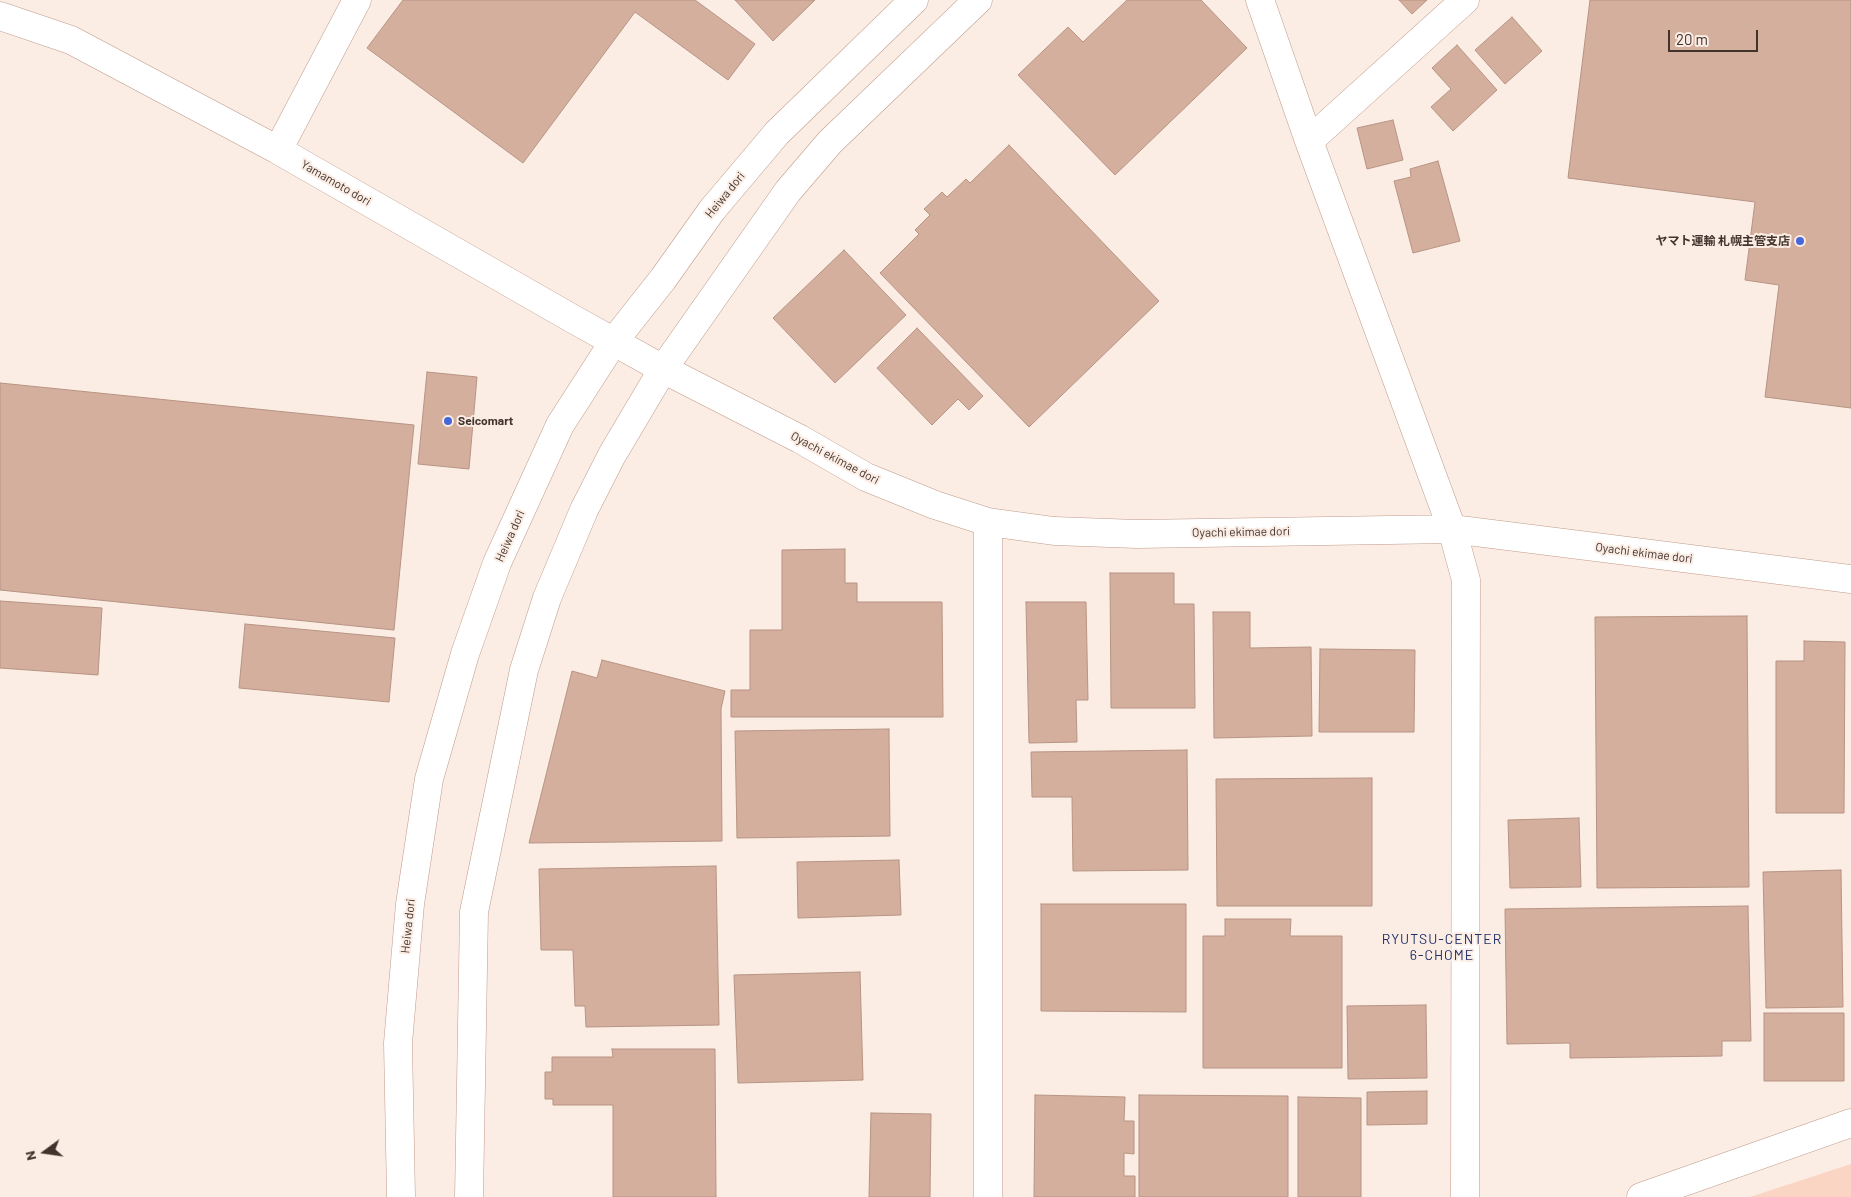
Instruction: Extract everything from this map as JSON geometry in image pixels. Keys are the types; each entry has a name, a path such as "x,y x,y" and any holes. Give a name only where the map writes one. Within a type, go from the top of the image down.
{"street":[{"path":"278,150 357,0"},
{"name":"Heiwa dori","path":"401,1197 398,1043 410,904 429,779 465,654 497,563 560,425 614,341 663,279 712,210 777,133 914,0"},
{"path":"469,1197 474,912 524,670 547,598 584,510 612,455 663,369 788,191 830,142 978,0"},
{"path":"1260,0 1309,141 1452,529 1466,580 1466,1197"},
{"path":"1309,141 1465,0"},
{"name":"Yamamoto dori","path":"0,16 71,40 278,150 573,320 663,369"},
{"name":"Oyachi ekimae dori","path":"663,369 800,439 866,477 988,522 1054,531 1137,534 1452,529 1851,578"},
{"path":"988,522 988,1197"},
{"path":"1640,1197 1851,1123"}],"shaded area":[{"path":"1851,1164 1851,1197 1750,1197"}],"building":[{"path":"403,0 695,0 755,44 728,80 635,12 523,163 367,48"},
{"path":"735,0 815,0 773,41"},
{"path":"1127,0 1201,0 1247,48 1115,175 1018,75 1068,27 1083,42"},
{"path":"1399,0 1427,0 1412,14"},
{"name":"ヤマト運輸 札幌主管支店","path":"1590,0 1851,0 1851,408 1765,397 1779,285 1745,280 1755,202 1568,178"},
{"path":"1512,17 1542,51 1505,84 1475,50"},
{"path":"1457,45 1497,90 1453,131 1431,107 1451,89 1432,68"},
{"path":"1393,120 1403,160 1367,169 1357,128"},
{"path":"1009,145 1159,301 1029,427 880,273 919,234 915,230 930,215 924,209 942,192 947,197 966,179 970,183"},
{"path":"1438,161 1460,241 1413,253 1394,181 1411,177 1410,169"},
{"path":"844,250 906,315 835,383 773,318"},
{"path":"917,328 983,396 969,410 958,399 932,425 877,368"},
{"name":"Seicomart","path":"427,372 477,377 469,469 418,464"},
{"path":"0,383 414,425 394,630 0,590"},
{"path":"845,549 845,583 857,583 857,602 942,602 943,717 731,717 731,690 750,690 750,630 782,630 782,550"},
{"path":"1110,573 1174,573 1174,604 1194,604 1195,708 1111,708"},
{"path":"0,601 102,608 98,675 0,668"},
{"path":"1026,602 1086,602 1088,700 1076,700 1077,742 1029,743"},
{"path":"1213,612 1250,612 1250,648 1311,647 1312,736 1214,738"},
{"path":"1747,616 1749,887 1597,888 1595,617"},
{"path":"245,624 395,638 389,702 239,688"},
{"path":"1804,641 1845,642 1844,813 1776,813 1776,661 1804,661"},
{"path":"1320,649 1415,650 1414,732 1319,732"},
{"path":"602,660 725,691 721,709 722,841 529,843 572,671 597,678"},
{"path":"889,729 890,836 737,838 735,731"},
{"path":"1187,750 1188,870 1073,871 1072,797 1032,797 1031,752"},
{"path":"1372,778 1372,906 1217,906 1216,779"},
{"path":"1579,818 1581,887 1510,888 1508,820"},
{"path":"899,860 901,915 798,918 797,862"},
{"path":"716,866 719,1025 586,1027 585,1006 575,1006 573,950 541,950 539,869"},
{"path":"1841,870 1843,1007 1766,1008 1763,872"},
{"path":"1041,904 1186,904 1186,1012 1041,1011"},
{"path":"1748,906 1751,1041 1722,1041 1722,1056 1570,1058 1570,1043 1507,1044 1505,909"},
{"path":"1225,919 1291,919 1290,936 1342,936 1342,1068 1203,1068 1203,936 1225,936"},
{"path":"860,972 863,1080 738,1083 734,975"},
{"path":"1426,1005 1427,1078 1348,1079 1347,1006"},
{"path":"1764,1013 1844,1013 1844,1081 1764,1081"},
{"path":"612,1049 715,1049 716,1197 613,1197 613,1105 553,1105 553,1099 545,1099 545,1072 552,1072 552,1057 613,1057"},
{"path":"1427,1091 1427,1124 1367,1125 1367,1092"},
{"path":"1035,1095 1125,1097 1124,1121 1134,1121 1134,1154 1124,1153 1124,1176 1135,1176 1135,1197 1034,1197"},
{"path":"1139,1095 1288,1096 1288,1197 1139,1197"},
{"path":"1298,1097 1361,1098 1361,1197 1298,1197"},
{"path":"871,1113 931,1114 930,1197 869,1197"}],"place":[{"name":"ヤマト運輸 札幌主管支店","path":"1800,241"},
{"name":"Seicomart","path":"448,421"}],"district":[{"name":"RYUTSU-CENTER 6-CHOME","path":"1442,948"}]}
